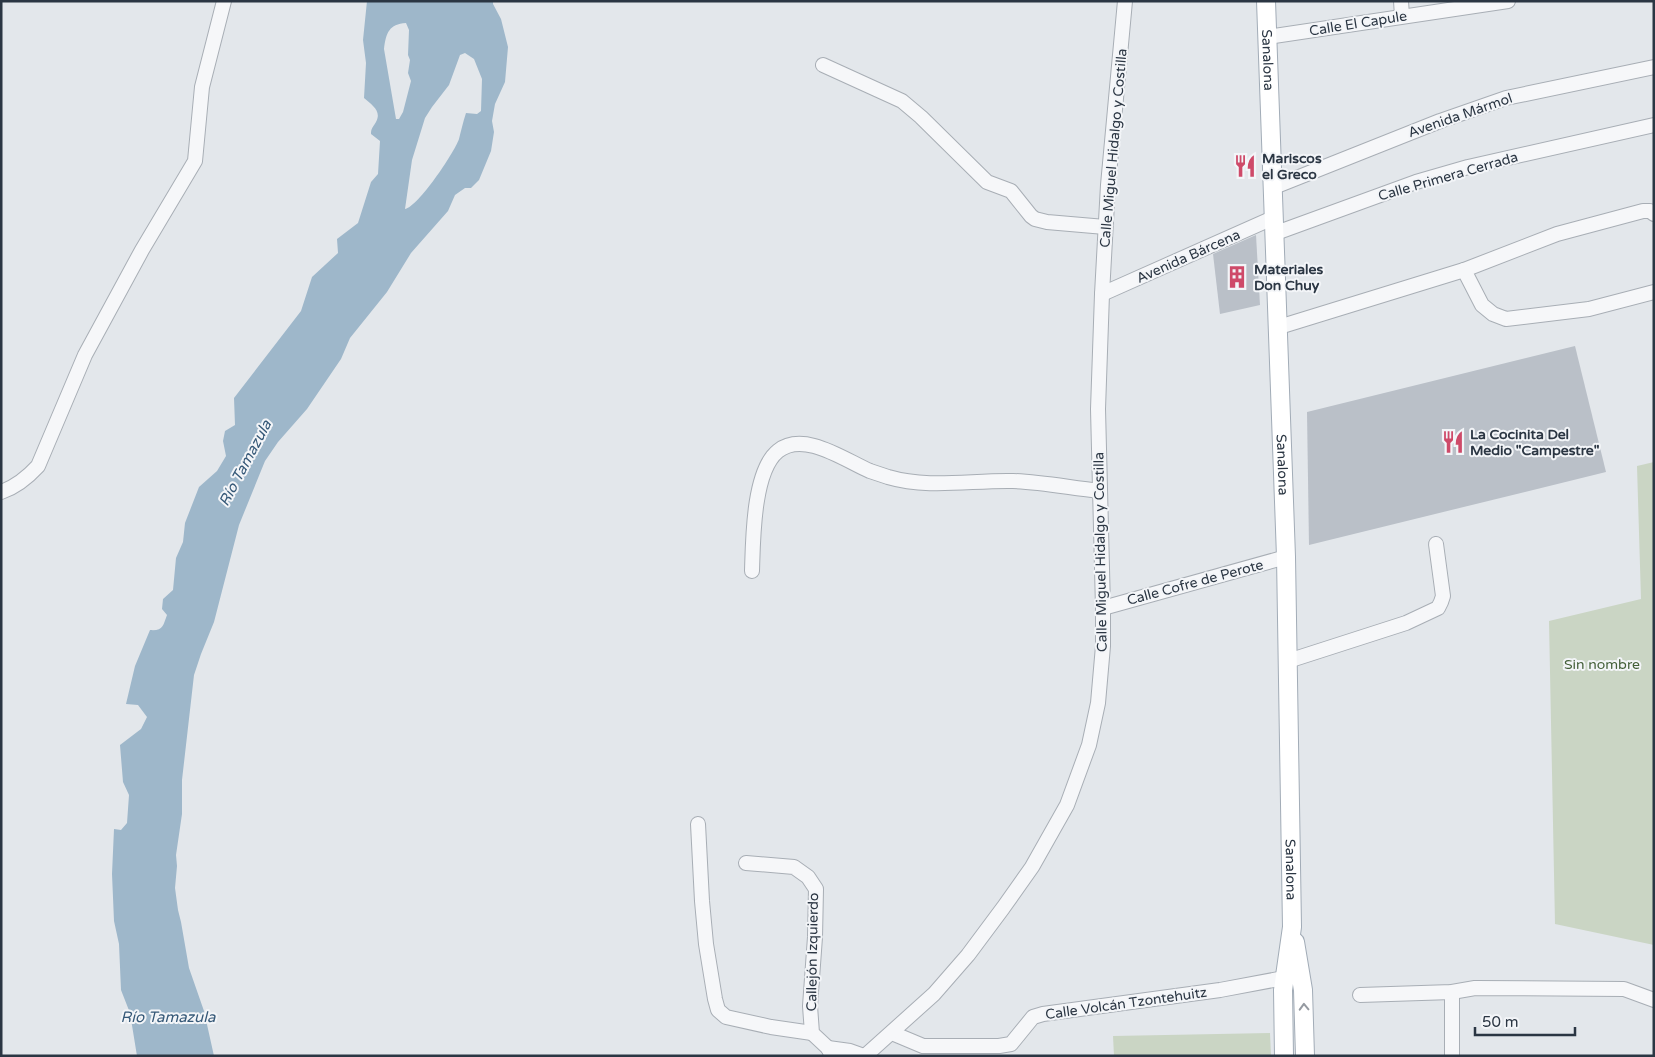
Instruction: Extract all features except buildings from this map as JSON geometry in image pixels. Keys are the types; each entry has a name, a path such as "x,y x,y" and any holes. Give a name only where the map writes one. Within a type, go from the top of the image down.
{"main road":[{"name":"Sanalona","path":"1266,1 1276,225 1286,557 1292,927"},
{"path":"1284,1056 1283,990 1292,927"},
{"path":"1292,927 1303,990 1305,1056"}],"street":[{"path":"1,492 11,488 38,466 85,355 142,250 195,161 202,87 224,1"},
{"name":"Calle Miguel Hidalgo y Costilla","path":"864,1056 934,994 968,955 1004,908 1032,867 1067,805 1089,745 1098,703 1103,646 1098,409 1105,227 1126,1"},
{"path":"1401,1 1402,16"},
{"name":"Calle El Capule","path":"1268,37 1507,1"},
{"path":"823,65 902,101 988,182 1011,190 1030,216 1035,219 1047,222 1105,227"},
{"name":"Avenida Mármol","path":"1274,187 1440,121 1506,98 1654,68"},
{"name":"Calle Primera Cerrada","path":"1276,225 1468,167 1654,125"},
{"path":"1279,327 1464,270 1565,231 1643,210 1654,214"},
{"name":"Avenida Bárcena","path":"1102,294 1276,225"},
{"path":"1464,270 1482,305 1493,314 1506,318 1589,310 1654,292"},
{"path":"752,571 755,522 764,475 772,457 779,450 788,446 798,444 823,448 870,471 891,478 914,482 1014,481 1100,492"},
{"path":"1288,661 1406,624 1438,608 1442,596 1436,544"},
{"name":"Calle Cofre de Perote","path":"1103,608 1286,557"},
{"path":"698,824 706,944 718,1010 726,1017 771,1027 812,1033 830,1052 850,1051 864,1056"},
{"name":"Callejón Izquierdo","path":"746,863 794,867 808,877 816,889 815,937 810,996 812,1033"},
{"name":"Calle Volcán Tzontehuitz","path":"892,1033 923,1046 999,1046 1011,1044 1033,1017 1043,1014 1220,990 1284,978"},
{"path":"1360,994 1452,992 1475,988 1624,989 1654,1000"},
{"path":"1452,992 1452,1056"}],"green space":[{"name":"Sin nombre","path":"1654,462 1654,945 1555,924 1549,621 1641,599 1637,466"},
{"path":"1270,1033 1271,1056 1114,1056 1113,1036"}],"water":[{"name":"Río Tamazula","path":"367,1 493,1 501,19 508,47 505,82 495,104 492,121 494,132 491,151 479,180 471,188 465,188 455,195 448,211 411,253 387,292 350,338 341,359 307,409 278,442 265,461 239,525 214,622 194,675 182,780 182,814 176,855 175,888 178,910 189,968 204,1011 214,1056 137,1056 130,1013 121,990 119,944 114,921 112,874 114,829 121,830 127,823 129,795 123,782 120,745 141,729 147,717 138,705 126,704 135,666 150,630 160,629 167,615 162,609 163,599 173,590 176,558 183,542 185,523 199,487 217,471 226,456 223,441 225,431 235,425 234,398 301,311 312,277 338,253 337,239 358,223 371,182 378,174 380,141 371,134 378,115 375,108 364,98 366,63 363,40","holes":["406,23 409,30 408,55 410,60 408,73 411,81 403,112 399,119 396,119 384,49 389,30 396,25","465,53 474,59 482,79 481,111 477,114 466,113 459,139 450,156 426,190 411,206 405,209 412,160 425,118 449,85 460,55"]}],"place":[{"name":"Mariscos el Greco","path":"1245,166"},
{"name":"Materiales Don Chuy","path":"1237,277"},
{"name":"La Cocinita Del Medio \"Campestre\"","path":"1453,442"}]}
